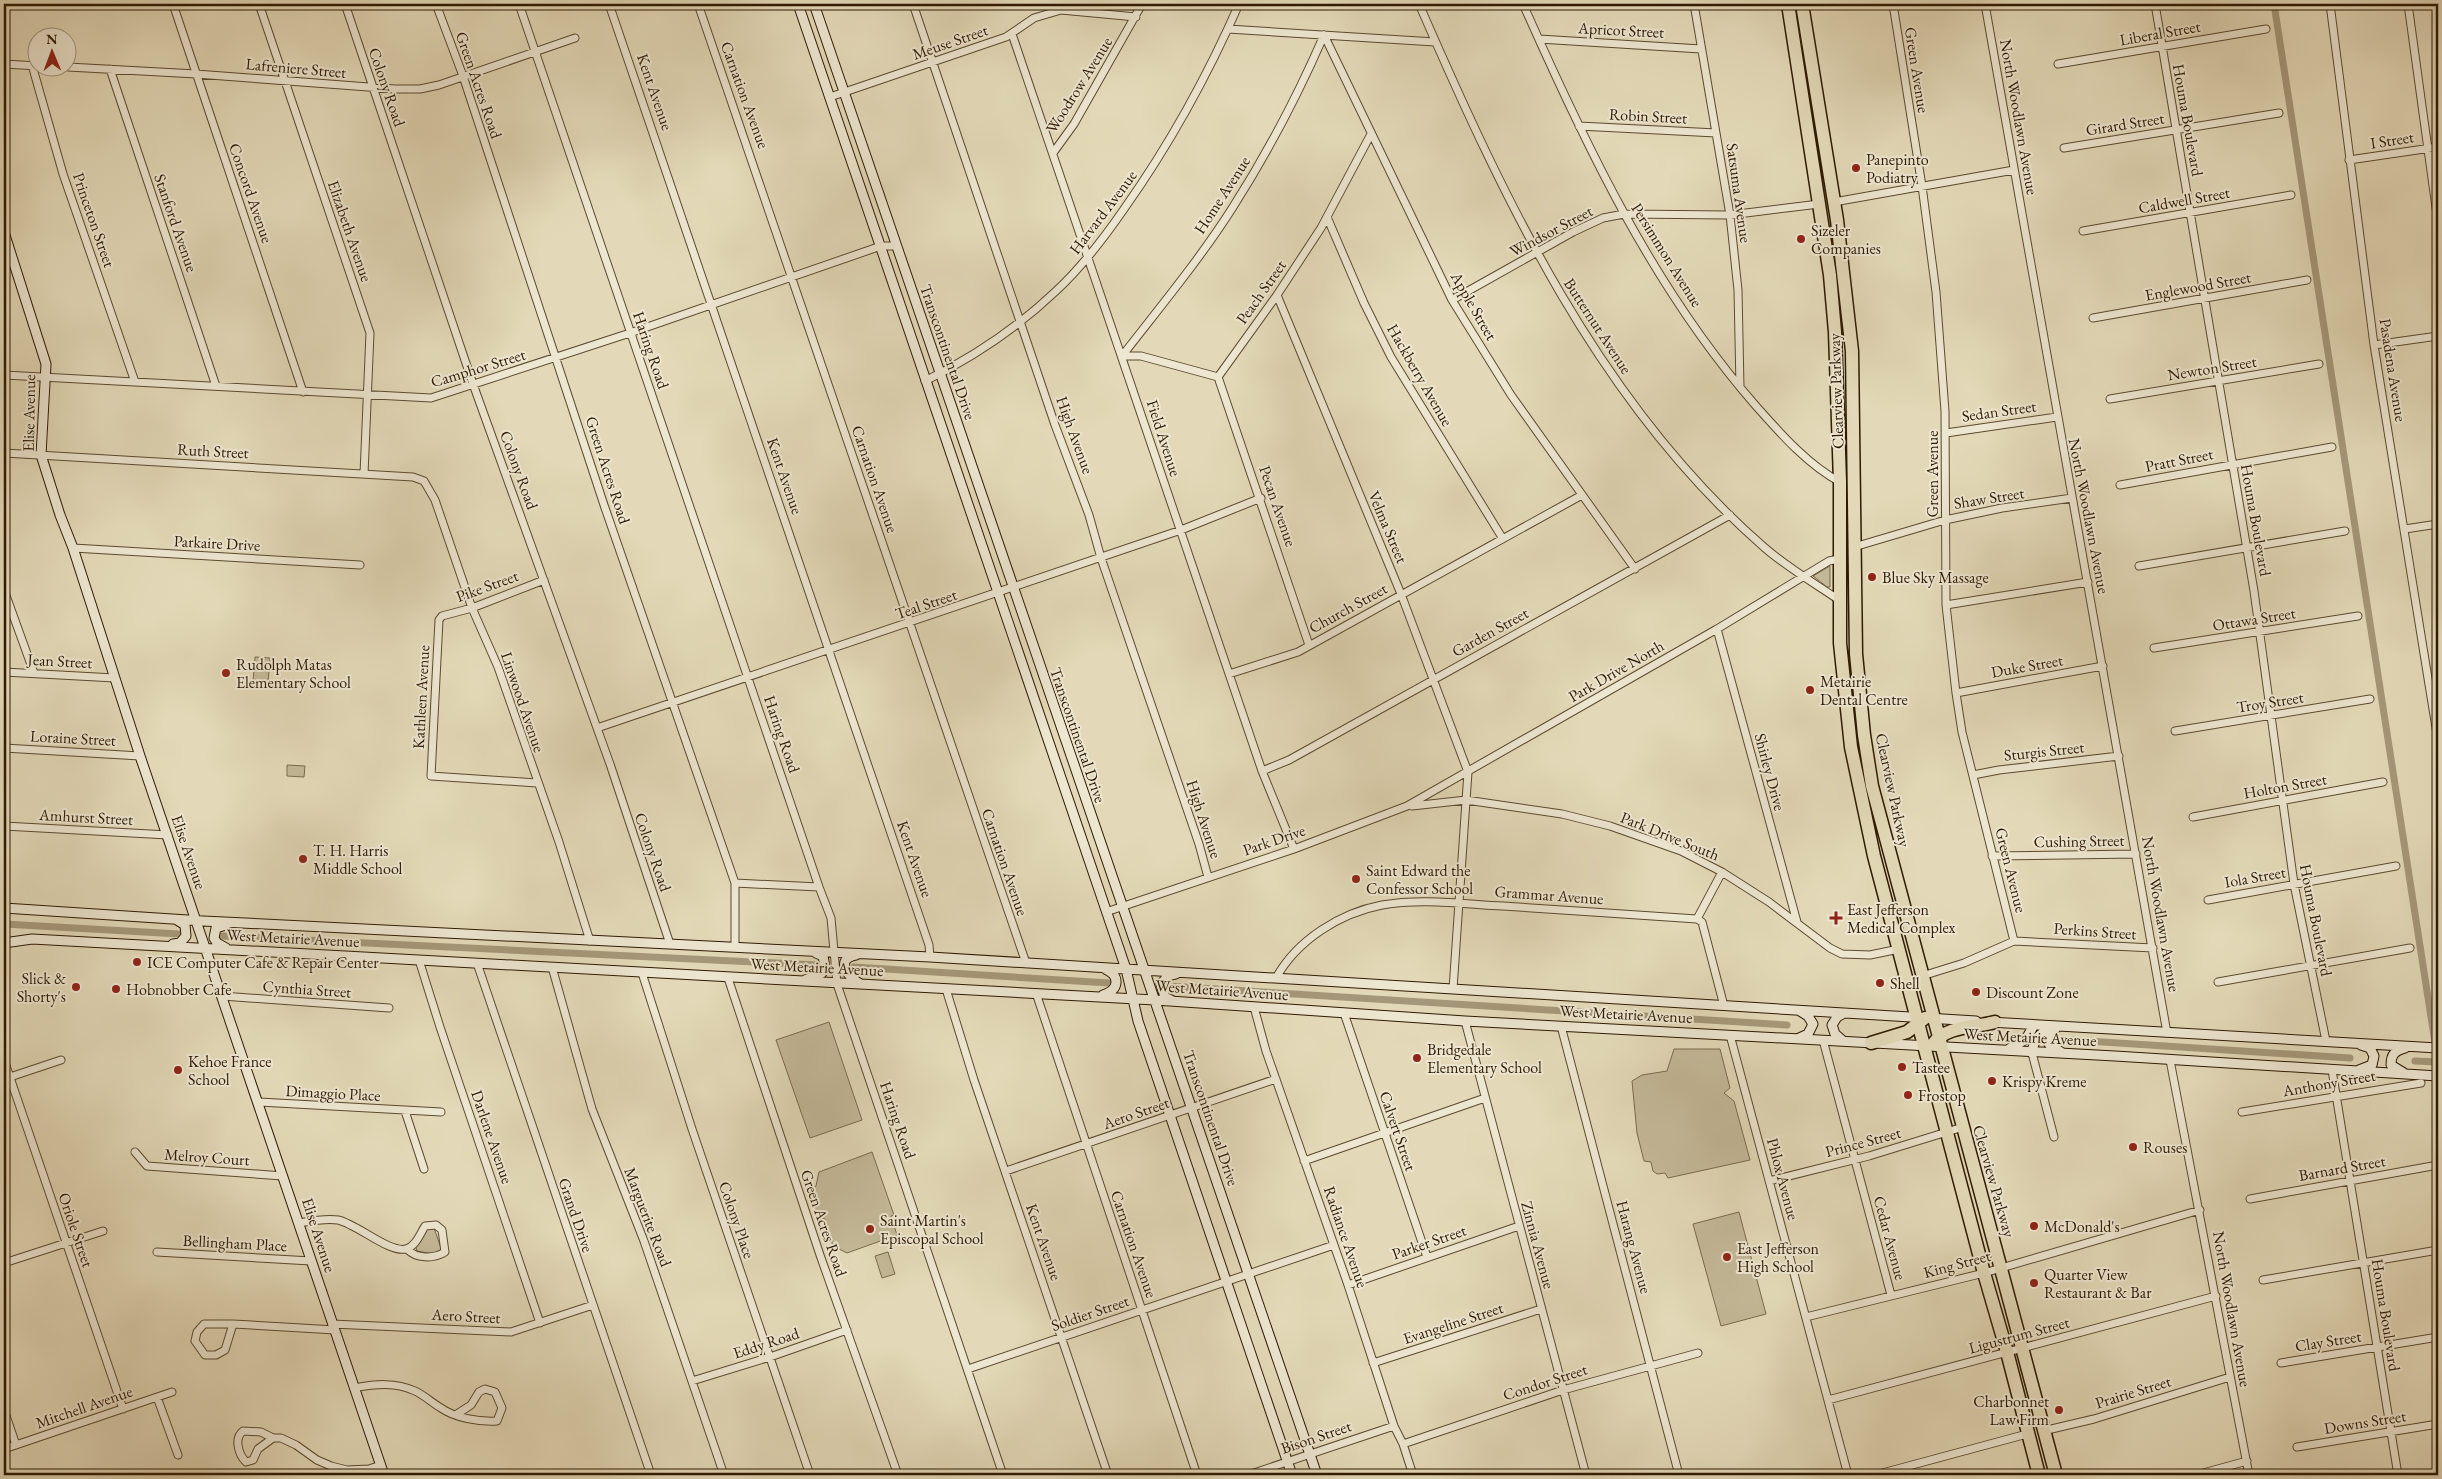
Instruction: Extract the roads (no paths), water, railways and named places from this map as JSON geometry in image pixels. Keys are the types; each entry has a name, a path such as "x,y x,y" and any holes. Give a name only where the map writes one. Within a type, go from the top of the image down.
{"highway":[{"name":"Clearview Parkway","path":"1788,4 1819,204 1835,332 1840,489 1839,600 1844,690 1851,747 1870,837 1899,949 1963,1128 2056,1475"},
{"name":"Clearview Parkway","path":"1802,4 1834,202 1852,351 1855,486 1854,605 1859,690 1872,786 1929,1002 1924,1020"},
{"path":"1814,175 1821,179 1826,199 1834,202"},
{"path":"1819,204 1827,206 1831,226 1838,231"},
{"path":"1840,489 1846,520 1846,545 1854,547"},
{"path":"1839,559 1844,560 1846,564 1847,585 1854,605"},
{"path":"1892,921 1901,925 1907,948 1916,951"},
{"path":"1871,1043 1907,1032 1924,1020"},
{"path":"1934,1044 1954,1030 1995,1022"},
{"name":"Clearview Parkway","path":"1934,1044 1929,1064 1984,1273 2007,1352 2027,1434 2040,1475"},
{"path":"1964,1196 1980,1191"}],"main road":[{"name":"Transcontinental Drive","path":"798,4 1126,969 1138,1022 1292,1475"},
{"name":"Transcontinental Drive","path":"814,4 1121,907 1155,1000 1317,1475"},
{"name":"Elise Avenue","path":"4,232 46,364 42,455 60,514 73,548 140,756 384,1475"},
{"path":"912,343 928,339"},
{"name":"West Metairie Avenue","path":"4,908 197,921 930,957 1798,1010 1924,1020 1995,1022 2438,1048"},
{"path":"165,946 180,943 186,936 185,924 175,919"},
{"path":"229,949 217,943 214,938 216,928 244,923"},
{"name":"West Metairie Avenue","path":"4,943 32,939 837,984 1036,993 1464,1021 1871,1043 1934,1044 2032,1053 2438,1076"},
{"path":"797,981 812,979 822,973 825,967 823,956 814,952"},
{"path":"861,954 850,956 845,962 844,970 849,976 865,985"},
{"path":"1098,997 1111,993 1115,988 1117,980 1114,974 1099,968"},
{"path":"1174,1001 1165,997 1161,984 1168,976 1184,973"},
{"path":"1798,1010 1808,1016 1813,1024 1808,1034 1799,1038"},
{"path":"1843,1041 1835,1034 1832,1025 1837,1017 1844,1013"},
{"path":"2015,1024 2024,1030 2023,1042"},
{"path":"2001,1051 2023,1042 2030,1035 2034,1025"},
{"path":"2032,1053 2033,1042 2038,1035 2058,1027"},
{"path":"2058,1027 2049,1035 2049,1044 2064,1054"},
{"path":"2350,1042 2370,1048 2374,1056 2372,1065 2364,1070 2352,1072"},
{"path":"2409,1074 2398,1072 2390,1066 2391,1058 2394,1052 2404,1048 2421,1046"}],"street":[{"name":"Concord Avenue","path":"172,4 303,392"},
{"name":"Elizabeth Avenue","path":"259,4 370,332 364,474"},
{"name":"Colony Road","path":"345,4 473,384 597,728 670,944"},
{"name":"Green Acres Road","path":"436,4 463,76 625,567 735,883 735,947"},
{"name":"Haring Road","path":"519,4 819,887 832,918 837,984 1003,1475"},
{"name":"Kent Avenue","path":"610,4 929,945 930,957"},
{"name":"Carnation Avenue","path":"698,4 1026,963"},
{"name":"High Avenue","path":"913,4 1089,515 1101,558 1199,844 1208,877"},
{"name":"Woodrow Avenue","path":"1053,153 1074,124 1142,4"},
{"name":"Harvard Avenue","path":"925,381 978,353 1021,322 1058,290 1088,256 1132,198 1170,141 1191,104 1239,4"},
{"name":"Butternut Avenue","path":"1419,4 1490,164 1537,253 1613,377 1687,472 1730,515 1766,549 1839,600"},
{"name":"Persimmon Avenue","path":"1523,4 1579,126 1624,214 1674,296 1740,388 1781,434 1830,477 1840,489"},
{"name":"Satsuma Avenue","path":"1694,4 1730,215 1738,290 1740,388"},
{"name":"Green Avenue","path":"1893,4 1922,186 1936,292 1946,433 1946,605 1956,693 1962,732 2014,941"},
{"name":"North Woodlawn Avenue","path":"1985,4 2167,1033"},
{"name":"Houma Boulevard","path":"2154,4 2246,548 2294,884 2326,1041"},
{"name":"Pasadena Avenue","path":"2330,4 2374,345 2436,713 2438,740"},
{"path":"2408,4 2438,222"},
{"name":"Meuse Street","path":"830,98 1012,34 1034,18 1061,10 1136,17"},
{"path":"1228,29 1435,42"},
{"name":"Liberal Street","path":"2058,64 2266,29"},
{"name":"Field Avenue","path":"1012,34 1262,771 1294,849"},
{"name":"Apple Street","path":"1324,35 1452,300 1512,395 1635,569"},
{"name":"Home Avenue","path":"1122,356 1186,274 1233,208 1300,88 1324,35"},
{"name":"Lafreniere Street","path":"78,68 285,80 372,88 420,89 575,38"},
{"name":"Apricot Street","path":"1538,40 1701,49"},
{"path":"4,64 28,66"},
{"name":"Stanford Avenue","path":"110,70 216,386"},
{"name":"Princeton Street","path":"38,78 63,174 135,382"},
{"name":"Girard Street","path":"2064,148 2279,113"},
{"name":"Robin Street","path":"1579,126 1716,133"},
{"name":"Peach Street","path":"1218,377 1277,295 1327,218 1371,134"},
{"name":"I Street","path":"2349,160 2438,147"},
{"path":"1834,202 2014,170"},
{"name":"Caldwell Street","path":"2083,231 2290,195"},
{"name":"Windsor Street","path":"1452,300 1603,218 1624,214 1730,215 1819,204"},
{"name":"Hackberry Avenue","path":"1327,218 1361,296 1391,357 1503,538"},
{"name":"Camphor Street","path":"4,375 432,398 630,333 880,246 896,246"},
{"name":"Englewood Street","path":"2093,318 2307,280"},
{"name":"Velma Street","path":"1277,295 1401,594 1468,772"},
{"path":"2374,345 2438,336"},
{"path":"1122,356 1141,356 1218,377"},
{"name":"Newton Street","path":"2110,399 2319,364"},
{"name":"Pecan Avenue","path":"1218,377 1261,498 1309,645"},
{"name":"Sedan Street","path":"1946,433 2057,416"},
{"name":"Pratt Street","path":"2120,485 2332,447"},
{"name":"Ruth Street","path":"4,453 421,478"},
{"name":"Linwood Avenue","path":"421,478 429,486 432,493 472,608 498,667 590,941"},
{"name":"Church Street","path":"1229,674 1298,652 1582,495"},
{"name":"Teal Street","path":"597,728 674,704 1101,558 1181,530 1261,498"},
{"name":"Shaw Street","path":"1854,547 1945,520 2002,508 2072,498"},
{"name":"Garden Street","path":"1262,771 1289,760 1730,515"},
{"path":"2405,529 2438,524"},
{"path":"2139,566 2345,531"},
{"name":"Parkaire Drive","path":"73,548 360,565"},
{"name":"Park Drive North","path":"1407,806 1717,628 1829,561 1839,559"},
{"name":"Pike Street","path":"440,619 442,616 472,608 544,580"},
{"path":"1946,605 2088,582"},
{"path":"4,590 34,673"},
{"name":"Ottawa Street","path":"2154,648 2358,616"},
{"name":"Kathleen Avenue","path":"440,619 431,776 537,784"},
{"name":"Shirley Drive","path":"1717,628 1797,922"},
{"name":"Duke Street","path":"1956,693 2103,666"},
{"name":"Jean Street","path":"4,672 115,678"},
{"name":"Troy Street","path":"2176,731 2370,699"},
{"name":"Loraine Street","path":"4,748 140,756"},
{"name":"Sturgis Street","path":"1973,775 1999,770 2119,756"},
{"path":"1453,989 1468,772"},
{"name":"Holton Street","path":"2192,817 2383,782"},
{"name":"Park Drive South","path":"1407,806 1466,800 1562,814 1610,826 1681,851 1722,872 1797,922 1830,948 1842,954 1870,955 1899,949"},
{"name":"Park Drive","path":"1106,912 1294,849 1407,806"},
{"name":"Amhurst Street","path":"4,826 168,835"},
{"name":"Cushing Street","path":"1992,856 2136,854"},
{"name":"Iola Street","path":"2208,900 2396,866"},
{"path":"1722,872 1697,919 1702,922 1724,1006"},
{"path":"735,883 819,887"},
{"name":"Grammar Avenue","path":"1276,978 1284,964 1300,948 1338,920 1381,905 1422,902 1697,919"},
{"name":"Perkins Street","path":"1922,976 1964,963 2014,941 2153,948"},
{"path":"2218,982 2310,964 2410,948"},
{"name":"Darlene Avenue","path":"419,960 540,1323"},
{"name":"Grand Drive","path":"477,963 651,1475"},
{"name":"Marguerite Road","path":"552,967 592,1109 644,1241 724,1475"},
{"name":"Colony Place","path":"642,973 692,1129 810,1475"},
{"name":"Green Acres Road","path":"728,978 820,1255 898,1475"},
{"name":"Kent Avenue","path":"946,989 1108,1475"},
{"name":"Carnation Avenue","path":"1036,993 1197,1475"},
{"name":"Cynthia Street","path":"222,996 389,1008"},
{"name":"Radiance Avenue","path":"1254,1007 1276,1079 1348,1284 1394,1426 1403,1444 1413,1475"},
{"name":"Calvert Street","path":"1344,1013 1427,1257"},
{"name":"Zinnia Avenue","path":"1464,1021 1585,1473"},
{"name":"Harang Avenue","path":"1561,1026 1679,1475"},
{"name":"Phlox Avenue","path":"1730,1035 1848,1475"},
{"path":"1823,1040 1854,1159"},
{"path":"2032,1053 2054,1137"},
{"name":"Oriole Street","path":"4,1060 6,1078 66,1243 122,1408"},
{"path":"6,1078 61,1060"},
{"name":"North Woodlawn Avenue","path":"2170,1060 2250,1475"},
{"name":"Houma Boulevard","path":"2332,1070 2398,1475"},
{"name":"Aero Street","path":"1006,1171 1276,1079"},
{"name":"Anthony Street","path":"2242,1112 2421,1083"},
{"path":"1304,1161 1485,1098"},
{"name":"Dimaggio Place","path":"258,1102 441,1112"},
{"path":"405,1111 424,1169"},
{"name":"Prince Street","path":"1769,1181 1963,1128"},
{"name":"Melroy Court","path":"135,1152 147,1166 283,1176"},
{"name":"Cedar Avenue","path":"1854,1159 1891,1295"},
{"name":"Barnard Street","path":"2250,1198 2349,1179 2438,1165"},
{"name":"King Street","path":"1806,1317 1984,1273 2200,1210"},
{"path":"299,1223 337,1220 365,1231 391,1247 407,1249 412,1254 427,1257 439,1256 445,1252 442,1230 436,1225 425,1226 414,1244 407,1249"},
{"name":"Parker Street","path":"1348,1284 1519,1226"},
{"path":"4,1264 103,1231"},
{"name":"Soldier Street","path":"968,1369 1334,1245"},
{"path":"2263,1280 2438,1250"},
{"name":"Bellingham Place","path":"157,1252 312,1261"},
{"name":"Ligustrum Street","path":"1828,1400 2216,1296"},
{"name":"Aero Street","path":"233,1324 225,1350 216,1356 205,1354 196,1340 197,1332 204,1324 233,1324 511,1332 593,1305"},
{"name":"Evangeline Street","path":"1373,1362 1541,1309"},
{"name":"Eddy Road","path":"692,1381 770,1357 847,1330"},
{"name":"Clay Street","path":"2281,1363 2438,1337"},
{"name":"Condor Street","path":"1403,1444 1563,1390 1698,1353"},
{"name":"Prairie Street","path":"2043,1431 2094,1419 2230,1377"},
{"path":"354,1388 383,1384 398,1385 417,1391 442,1410 485,1422 497,1421 502,1408 495,1392 485,1389 479,1392 470,1405 457,1414"},
{"name":"Mitchell Avenue","path":"4,1449 172,1392"},
{"path":"157,1397 178,1456"},
{"path":"4,1410 16,1445"},
{"name":"Downs Street","path":"2297,1447 2438,1424"},
{"name":"Bison Street","path":"1248,1475 1394,1426"},
{"path":"273,1438 258,1449 253,1460 246,1462 241,1457 238,1439 244,1431 261,1432 273,1438 281,1438 296,1445 317,1460 347,1470 381,1465"},
{"path":"1875,1475 2027,1434"},
{"path":"2196,1475 2247,1461"},
{"path":"1574,1475 1585,1473"}],"waterway":[{"path":"2274,4 2438,1062"},
{"path":"4,924 179,934"},
{"path":"222,936 817,965"},
{"path":"854,967 1109,983"},
{"path":"1168,986 1787,1025"},
{"path":"2072,1040 2350,1058"},
{"path":"2415,1061 2438,1062"}],"place":[{"name":"Panepinto Podiatry","path":"1856,168"},
{"name":"Sizeler Companies","path":"1801,239"},
{"name":"Blue Sky Massage","path":"1872,577"},
{"name":"Rudolph Matas Elementary School","path":"226,673"},
{"name":"Metairie Dental Centre","path":"1810,690"},
{"name":"T. H. Harris Middle School","path":"303,859"},
{"name":"Saint Edward the Confessor School","path":"1356,879"},
{"name":"East Jefferson Medical Complex","path":"1836,918"},
{"name":"ICE Computer Cafe & Repair Center","path":"137,962"},
{"name":"Shell","path":"1880,983"},
{"name":"Slick & Shorty's","path":"76,987"},
{"name":"Hobnobber Cafe","path":"116,989"},
{"name":"Discount Zone","path":"1976,992"},
{"name":"Bridgedale Elementary School","path":"1417,1058"},
{"name":"Tastee","path":"1902,1067"},
{"name":"Kehoe France School","path":"178,1070"},
{"name":"Krispy Kreme","path":"1992,1081"},
{"name":"Frostop","path":"1908,1095"},
{"name":"Rouses","path":"2133,1147"},
{"name":"McDonald's","path":"2034,1226"},
{"name":"Saint Martin's Episcopal School","path":"870,1229"},
{"name":"East Jefferson High School","path":"1727,1257"},
{"name":"Quarter View Restaurant & Bar","path":"2034,1283"},
{"name":"Charbonnet Law Firm","path":"2059,1410"}]}
